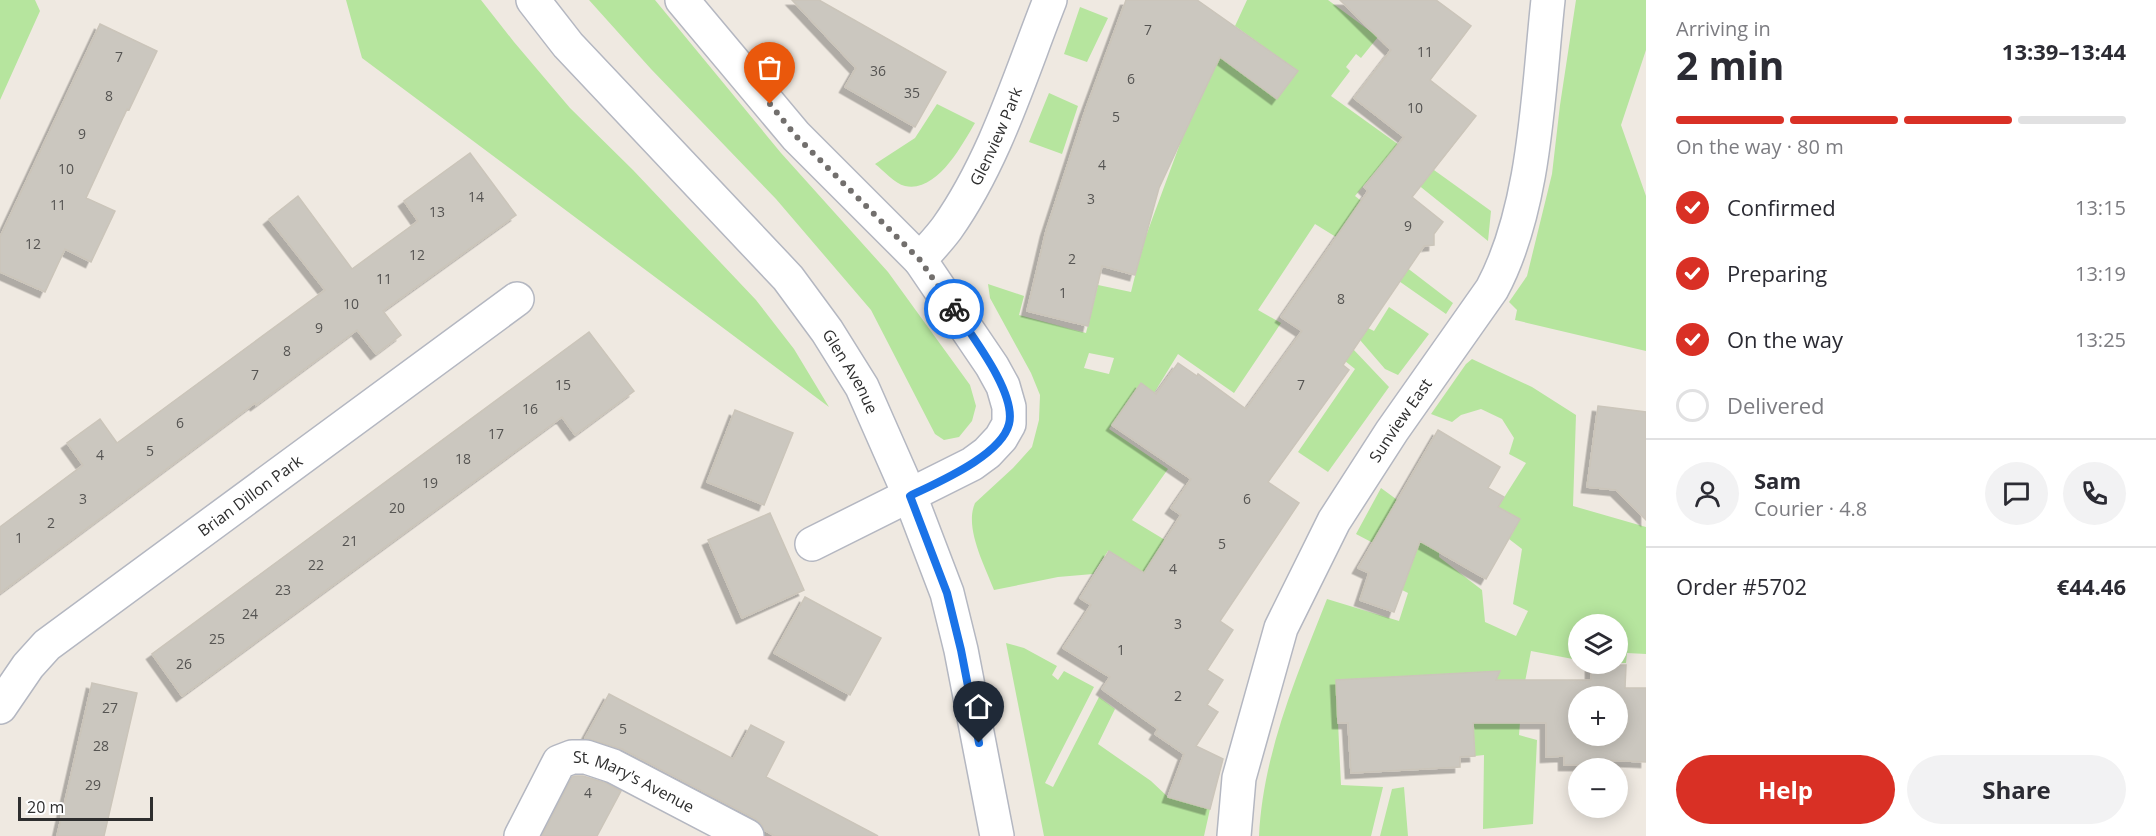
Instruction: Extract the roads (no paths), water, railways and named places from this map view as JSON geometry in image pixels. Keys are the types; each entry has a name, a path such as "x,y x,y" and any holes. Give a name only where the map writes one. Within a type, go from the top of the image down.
{"street":[{"name":"Glen Avenue","path":"533,0 568,45 788,278 827,331 861,387 910,496 947,593 961,650 997,836"},
{"path":"682,0 796,136 920,260 992,366 1003,386 1009,407 1009,424 1001,438 987,453 972,464 812,544"},
{"name":"Glenview Park","path":"920,260 947,228 976,179 1001,124 1050,0"},
{"name":"Sunview East","path":"1233,836 1239,778 1281,628 1334,520 1392,431 1492,289 1504,265 1528,181 1548,0"},
{"name":"Brian Dillon Park","path":"0,707 28,666 47,645 517,299"},
{"name":"St. Mary's Avenue","path":"521,836 559,762 572,757 586,757 613,766 747,836"}]}
